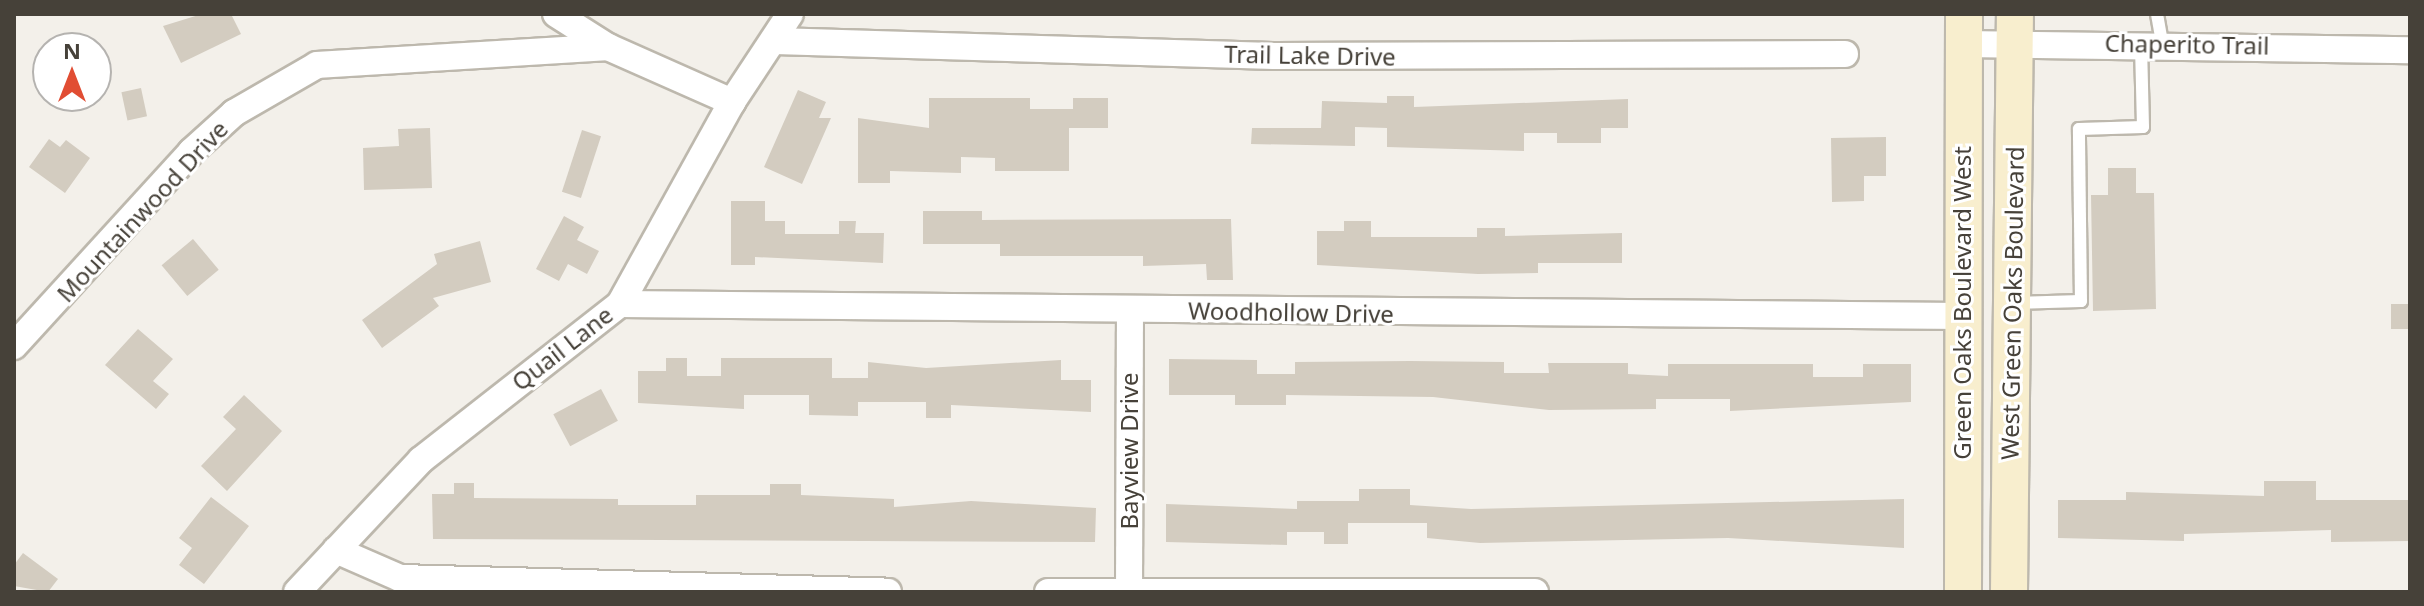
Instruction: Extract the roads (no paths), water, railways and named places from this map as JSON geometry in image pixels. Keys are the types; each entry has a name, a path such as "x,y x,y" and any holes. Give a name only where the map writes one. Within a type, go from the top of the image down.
{"main road":[{"name":"Green Oaks Boulevard West","path":"1963,592 1964,29"},
{"name":"West Green Oaks Boulevard","path":"2009,592 2015,29"}],"street":[{"path":"556,14 608,47 732,102"},
{"name":"Quail Lane","path":"297,592 421,460 620,304 732,102 790,14"},
{"name":"Chaperito Trail","path":"1964,29 2015,29 2152,42 2410,50"},
{"name":"Trail Lake Drive","path":"775,41 1290,56 1845,54"},
{"name":"Mountainwood Drive","path":"14,346 191,152 234,113 317,65 608,47"},
{"name":"Woodhollow Drive","path":"620,304 1962,316"},
{"name":"Bayview Drive","path":"1129,590 1130,310"},
{"path":"336,550 400,578 888,592"},
{"path":"1048,592 1535,592"}],"lane":[{"path":"2011,303 2081,301 2079,129 2143,127 2157,14"}]}
